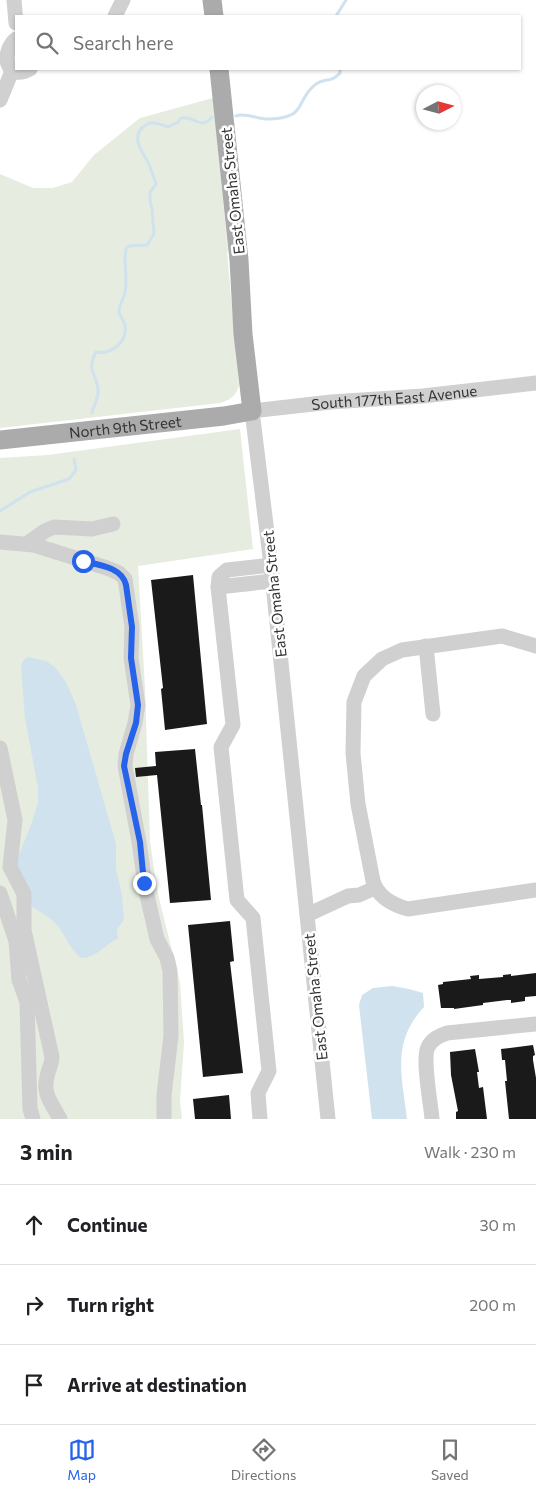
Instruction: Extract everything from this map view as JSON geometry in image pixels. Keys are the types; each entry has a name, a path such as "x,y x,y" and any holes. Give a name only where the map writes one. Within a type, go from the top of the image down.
{"main road":[{"path":"212,0 214,15"},
{"name":"East Omaha Street","path":"219,70 239,260 243,334 252,411"},
{"name":"North 9th Street","path":"0,440 224,416 252,411"}],"street":[{"path":"14,0 15,15"},
{"path":"116,15 123,0"},
{"path":"15,40 10,43 5,52 7,66 12,71 20,73 28,70"},
{"path":"0,100 12,71"},
{"name":"South 177th East Avenue","path":"252,411 331,402 423,396 536,383"},
{"name":"East Omaha Street","path":"252,411 271,565 328,1119"},
{"path":"28,543 54,527 92,528 113,524"},
{"path":"0,542 8,544 28,543 107,568 119,573 125,580 132,627 131,658 138,705 136,723 124,766 140,842 146,891 157,939 167,958 170,970 171,1036 164,1095 164,1119"},
{"path":"260,1119 258,1093 269,1071 253,918 237,900 221,747 232,725 218,588 219,577 223,572 271,565"},
{"path":"246,568 248,584"},
{"path":"218,588 272,581"},
{"path":"536,646 502,636 402,650 382,659 364,676 354,702 353,753 358,804 375,888 392,905 408,909 536,890"},
{"path":"426,646 433,714"},
{"path":"0,748 14,820 10,867 24,894 24,930 52,1057 46,1088 48,1099 60,1119"},
{"path":"307,915 348,896 359,895 375,888"},
{"path":"0,893 16,941 19,980 27,1002 30,1109 33,1119"},
{"path":"432,1119 426,1056 429,1044 447,1033 536,1024"}],"shaded area":[{"path":"213,98 239,385 236,392 230,399 220,403 0,428 0,174 33,188 53,188 72,182 94,155 140,118"},
{"path":"240,429 253,549 138,566 145,689 150,841 157,890 180,983 184,1042 180,1101 182,1119 0,1119 0,458 48,455"}],"water":[{"path":"28,657 46,661 55,667 66,682 76,705 116,844 116,869 122,895 124,920 117,929 118,938 96,954 81,958 71,947 58,926 44,914 29,905 16,862 38,803 38,788 25,718 21,666"},
{"path":"392,986 423,993 424,1007 407,1033 403,1046 401,1074 407,1119 372,1119 359,1005 362,995 373,988"}],"building":[{"path":"193,575 207,724 165,730 161,689 163,688 151,580"},
{"path":"195,749 211,900 170,903 157,775 136,777 135,768 156,766 155,752"},
{"path":"230,921 234,961 230,962 243,1073 203,1077 188,925"},
{"path":"536,973 536,996 525,997 525,1001 511,1003 511,1000 507,1000 454,1009 441,1008 438,985 443,984 443,982 471,979 470,976 479,975 479,979 503,977 503,975 511,974 511,976"},
{"path":"533,1045 536,1078 536,1119 509,1119 505,1060 502,1060 501,1049"},
{"path":"475,1049 479,1072 477,1072 479,1088 483,1087 487,1119 456,1119 456,1112 458,1111 451,1075 450,1052"},
{"path":"229,1095 231,1119 195,1119 193,1099"}],"waterway":[{"path":"337,15 346,0"},
{"path":"236,116 244,115 270,119 291,115 296,112 309,90 322,81 334,78 340,73 340,70"},
{"path":"92,413 98,393 92,368 93,358 96,352 113,349 124,337 124,323 119,311 126,287 126,249 129,246 147,245 154,234 150,192 156,184 139,144 138,135 143,127 149,123 168,127 178,122 181,118 204,123 212,117"},
{"path":"0,511 30,492 69,479 76,470 74,459"}],"route":[{"path":"83,561 119,573 125,580 126,585 132,627 131,658 138,705 136,723 124,766 140,842 144,883"}]}
